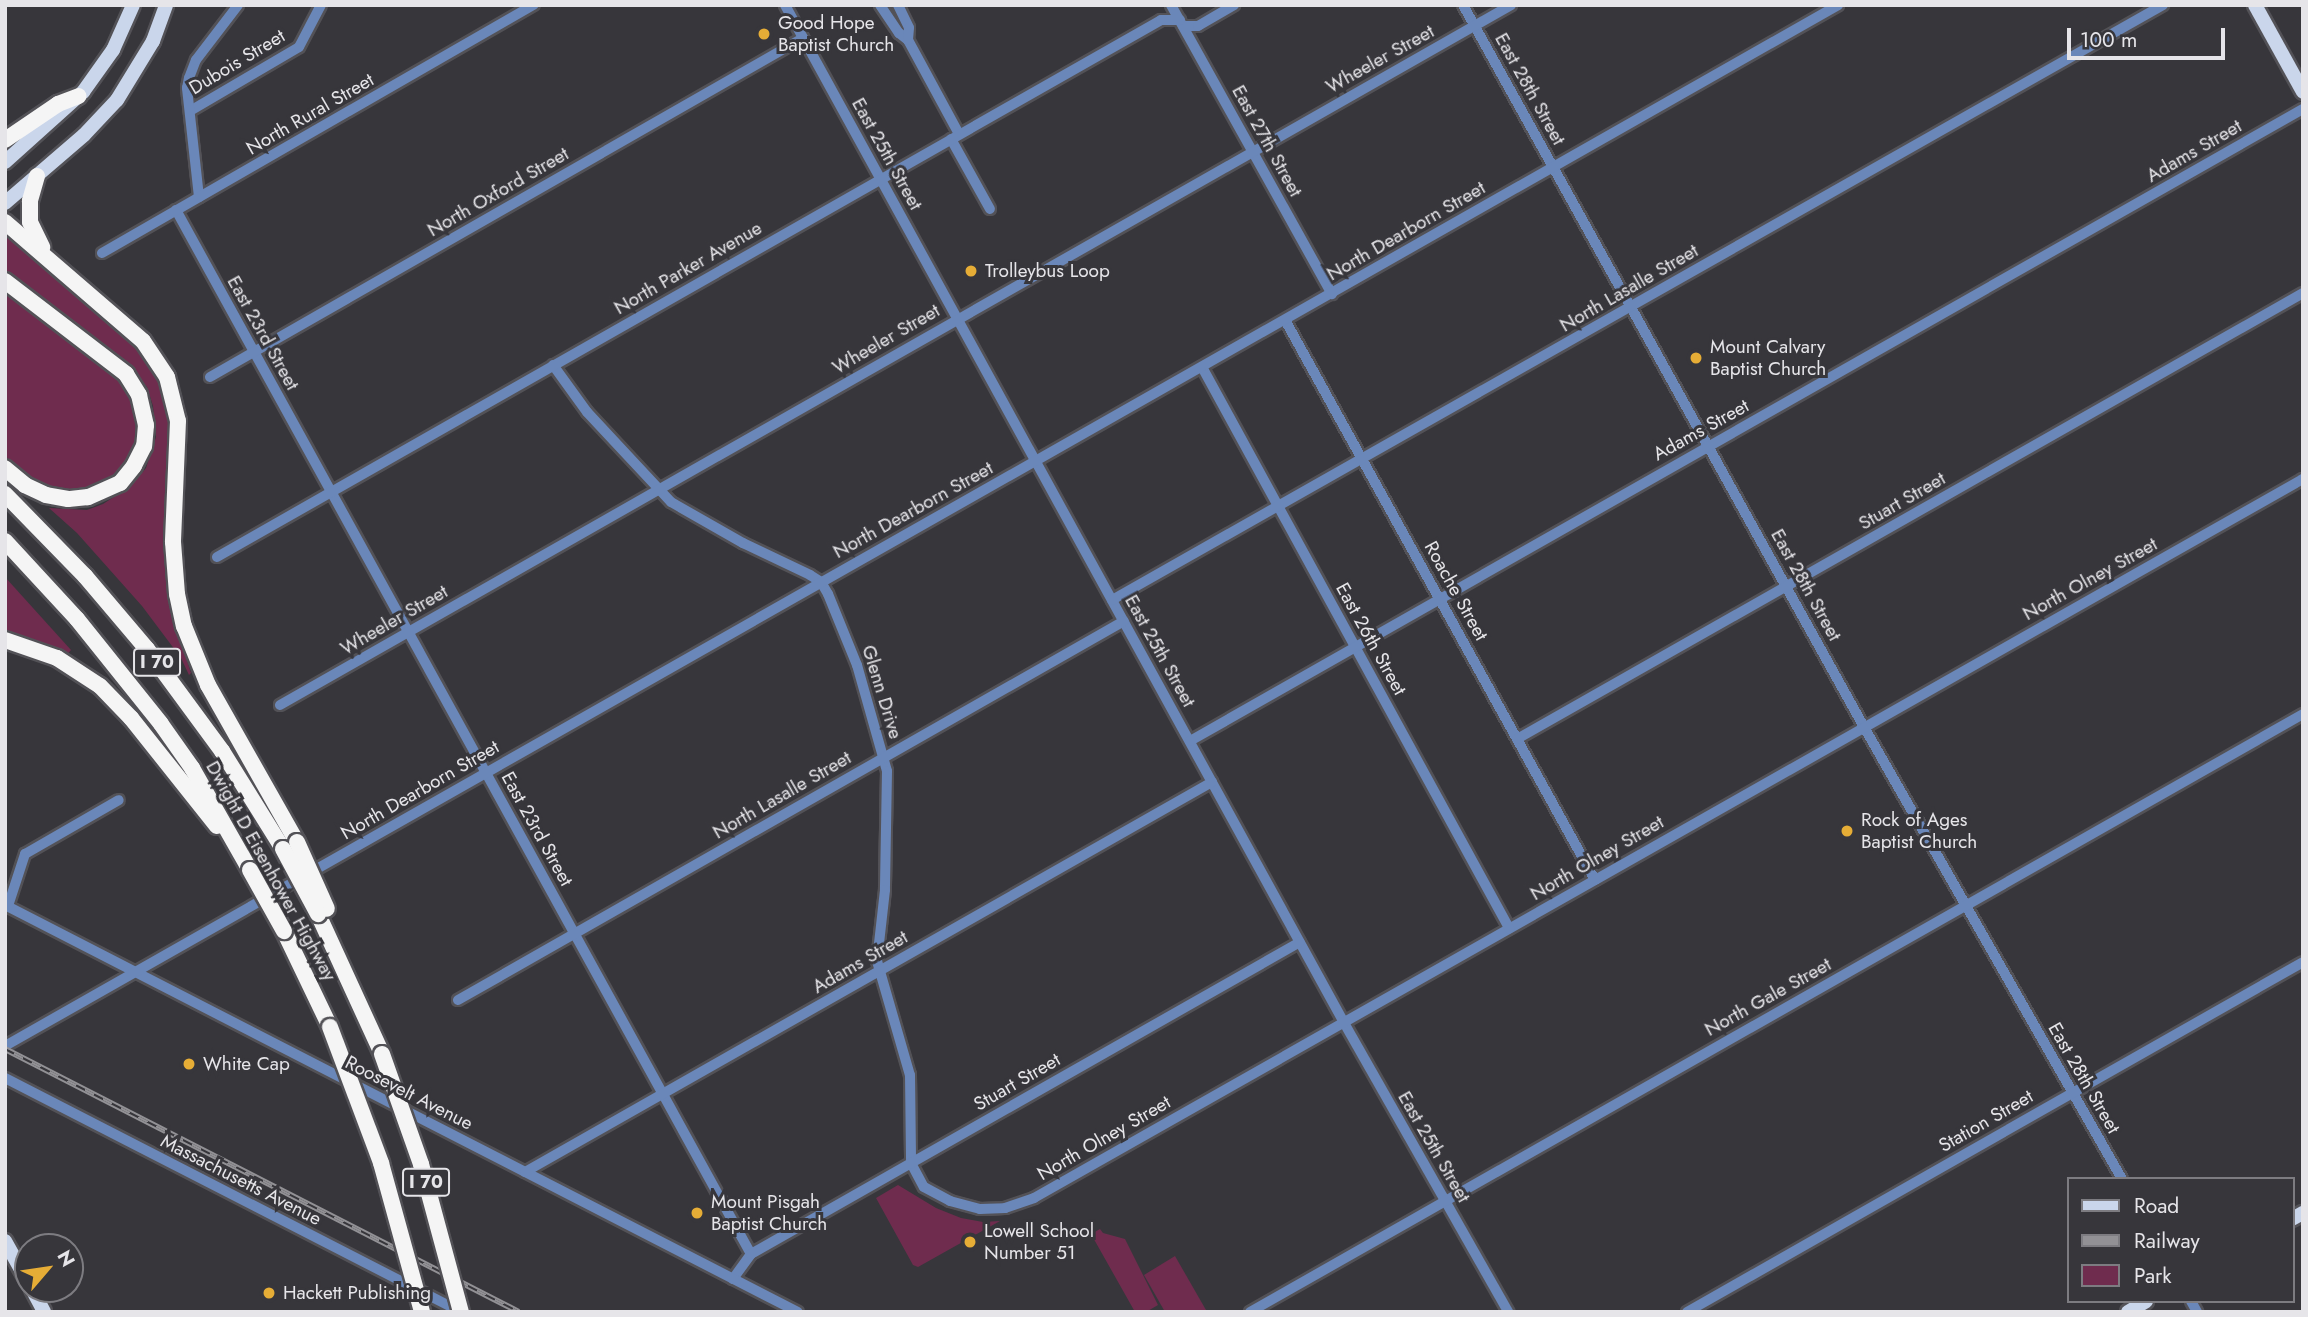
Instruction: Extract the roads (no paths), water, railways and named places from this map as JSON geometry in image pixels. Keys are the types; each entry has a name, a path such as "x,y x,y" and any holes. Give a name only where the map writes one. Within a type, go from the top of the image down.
{"highway":[{"path":"5,140 58,104 79,96"},
{"path":"37,176 30,201 30,222 35,238 56,265"},
{"path":"5,222 143,341 159,362 173,390 178,421 174,558 184,626 208,685 290,846"},
{"path":"5,281 126,374 139,395 146,425 144,446 134,466 120,483 88,497 68,499 47,495 25,485 5,468"},
{"name":"Dwight D Eisenhower Highway","path":"5,494 68,557 147,649 290,846 322,911 382,1054 425,1176 461,1312"},
{"name":"Dwight D Eisenhower Highway","path":"5,541 78,619 161,724 192,768 284,931 330,1027 381,1163 422,1312"},
{"path":"5,640 48,654 77,669 115,700 250,870"}],"main road":[{"path":"5,162 79,96 113,50 133,5"},
{"path":"5,203 91,129 122,94 153,41 166,5"},
{"path":"2255,5 2303,92"},
{"path":"5,1241 14,1257"},
{"path":"2128,1312 2144,1303"}],"street":[{"path":"199,197 187,88 194,64 238,5"},
{"name":"Dubois Street","path":"190,111 299,47 321,5"},
{"name":"North Rural Street","path":"102,253 534,5"},
{"name":"East 25th Street","path":"785,5 1343,1021 1508,1312"},
{"path":"880,5 899,33 908,40 990,209"},
{"path":"898,5 909,28 908,40"},
{"name":"East 27th Street","path":"1171,5 1332,293"},
{"name":"North Parker Avenue","path":"217,557 1161,20 1198,26 1234,5"},
{"name":"East 28th Street","path":"1463,5 1864,727 2121,1177"},
{"name":"Wheeler Street","path":"280,705 1511,5"},
{"name":"North Dearborn Street","path":"5,1046 1838,5"},
{"name":"North Lasalle Street","path":"1112,600 2163,5"},
{"name":"North Oxford Street","path":"210,377 803,38"},
{"name":"Adams Street","path":"1190,741 2303,109"},
{"name":"East 23rd Street","path":"176,210 751,1254"},
{"name":"Stuart Street","path":"1517,739 2303,293"},
{"name":"Roache Street","path":"1285,320 1595,880"},
{"path":"553,365 587,412 657,489 691,514 821,582"},
{"name":"East 26th Street","path":"1202,367 1509,928"},
{"name":"North Olney Street","path":"911,1163 924,1187 962,1205 989,1209 1023,1203 2303,479"},
{"name":"Glenn Drive","path":"821,582 857,665 884,756 888,786 878,971 910,1075 911,1163"},
{"name":"North Lasalle Street","path":"458,1000 1124,621"},
{"name":"North Gale Street","path":"1250,1312 2303,714"},
{"name":"Adams Street","path":"525,1172 1212,782"},
{"path":"6,906 25,854 119,800"},
{"name":"Roosevelt Avenue","path":"6,906 797,1312"},
{"name":"Stuart Street","path":"751,1254 1300,942"},
{"name":"Station Street","path":"1687,1312 2303,962"},
{"name":"Massachusetts Avenue","path":"5,1079 461,1312"},
{"path":"733,1279 751,1254"}],"railway":[{"path":"5,1049 519,1312"}],"place":[{"name":"Good Hope Baptist Church","path":"764,34"},
{"name":"Trolleybus Loop","path":"971,271"},
{"name":"Mount Calvary Baptist Church","path":"1696,358"},
{"name":"Rock of Ages Baptist Church","path":"1847,831"},
{"name":"White Cap","path":"189,1064"},
{"name":"Mount Pisgah Baptist Church","path":"697,1213"},
{"name":"Lowell School Number 51","path":"970,1242"},
{"name":"Hackett Publishing","path":"269,1293"}]}
